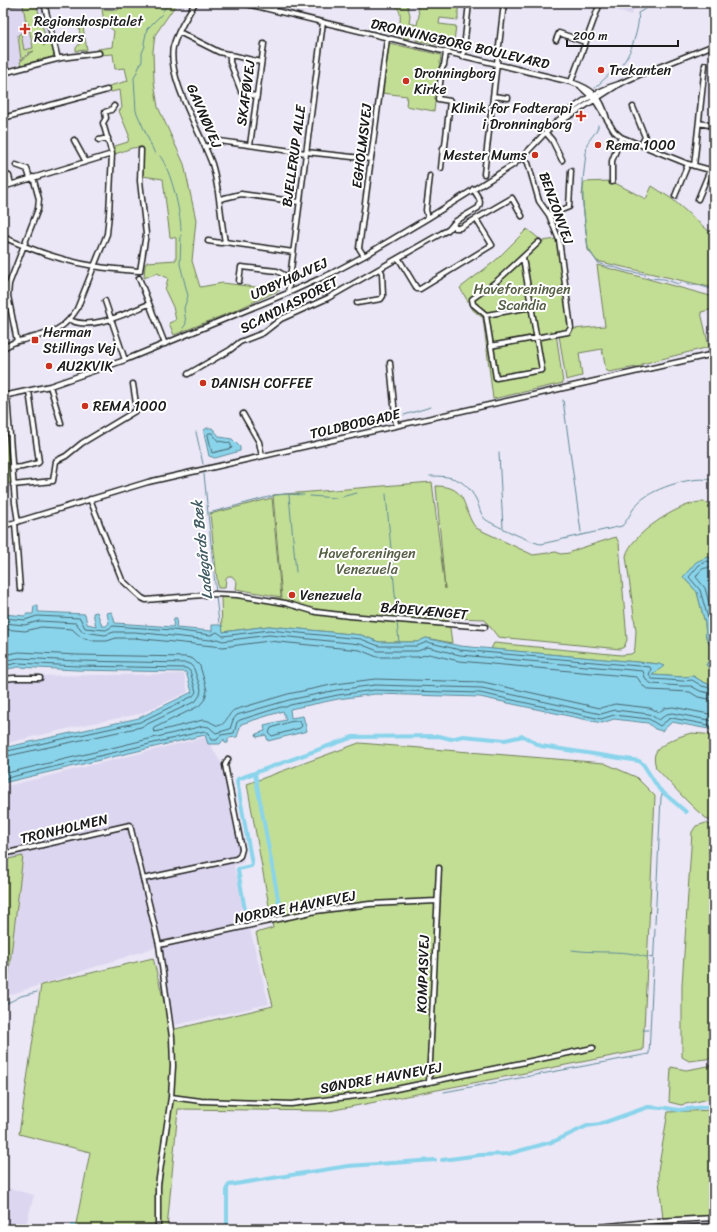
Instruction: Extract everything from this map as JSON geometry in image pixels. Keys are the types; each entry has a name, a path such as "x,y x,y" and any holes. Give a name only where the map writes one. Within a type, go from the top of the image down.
{"street":[{"path":"44,3 58,59"},
{"name":"GAVNØVEJ","path":"195,3 179,32 173,51 175,69 181,92 206,147 212,166 220,199 225,242"},
{"name":"DRONNINGBORG BOULEVARD","path":"243,3 387,39 571,82 579,85 595,97 606,119 614,131 621,137"},
{"path":"274,10 276,3"},
{"path":"463,56 469,3"},
{"path":"484,174 504,3"},
{"path":"571,82 600,3"},
{"name":"BJELLERUP ALLE","path":"288,293 323,22"},
{"path":"179,32 211,49 261,62"},
{"path":"556,40 559,33 585,42"},
{"name":"EGHOLMSVEJ","path":"364,256 359,248 387,39"},
{"name":"SKAFØVEJ","path":"250,146 264,44"},
{"name":"UDBYHØJVEJ","path":"5,396 50,386 125,360 288,293 332,272 364,256 513,165 524,157 566,114 609,87 714,45"},
{"path":"3,72 58,59 99,53"},
{"path":"441,168 450,101 438,99 442,68 446,53"},
{"path":"230,54 230,62 240,91 244,94 257,96"},
{"path":"694,166 705,65"},
{"path":"3,118 107,90"},
{"path":"493,96 508,98"},
{"path":"3,349 17,341 52,332 62,327 70,320 78,307 105,239 108,226 112,154 103,124 106,118 105,112 111,110 114,106"},
{"path":"633,107 645,137 641,145"},
{"path":"699,123 714,126"},
{"path":"546,133 552,140 562,160"},
{"path":"612,182 612,161 621,137 688,164 712,171 698,199"},
{"path":"99,140 108,138"},
{"path":"74,140 86,162"},
{"path":"206,147 219,141 250,146 371,159"},
{"path":"3,237 52,256 94,266 140,271 146,234 140,180 141,150"},
{"path":"3,187 112,154"},
{"name":"BENZONVEJ","path":"524,157 528,163 539,201 549,215 559,240 571,328 568,332 537,338"},
{"path":"675,196 688,164"},
{"path":"16,165 27,169 39,204 8,290 17,341"},
{"path":"549,215 569,207 571,171"},
{"path":"3,173 9,176 11,184"},
{"path":"428,218 426,210 430,176"},
{"name":"SCANDIASPORET","path":"188,374 230,350 240,342 263,333 281,319 328,298 448,230 453,224 478,208 480,205 480,201 473,190"},
{"path":"220,199 241,194 300,202"},
{"path":"453,224 457,229 512,198 522,216"},
{"path":"398,259 416,287 420,289 492,245 476,219"},
{"path":"208,241 293,252"},
{"path":"523,258 542,370 496,378 486,315 472,304 472,299 497,281 539,242"},
{"path":"239,282 241,267 276,271 284,276 290,276"},
{"path":"357,303 380,299 383,296 382,273 380,269"},
{"path":"139,278 165,344"},
{"path":"105,301 125,360"},
{"path":"70,320 86,324 112,318 149,304"},
{"path":"486,315 532,307"},
{"path":"490,346 537,338"},
{"name":"TOLDBODGADE","path":"3,526 148,482 714,354"},
{"path":"390,363 396,426"},
{"path":"13,484 53,481 56,461 66,456 82,443 137,410 133,384"},
{"path":"50,386 61,423"},
{"path":"12,468 22,468 39,462 29,391"},
{"path":"5,396 17,522 20,589"},
{"path":"243,414 259,442 262,456"},
{"name":"BÅDEVÆNGET","path":"90,499 122,580 146,600 214,594 237,595 285,602 316,612 486,627"},
{"path":"3,679 40,678"},
{"path":"158,1229 158,1185 171,1097 173,1066 172,1037 159,945 143,879 236,859 240,856 242,849 225,765 228,759"},
{"name":"TRONHOLMEN","path":"3,854 130,825 143,879"},
{"name":"KOMPASVEJ","path":"429,1082 439,868"},
{"name":"NORDRE HAVNEVEJ","path":"159,945 316,911 370,904 437,901"},
{"name":"SØNDRE HAVNEVEJ","path":"171,1097 201,1101 291,1104 372,1094 593,1048"},
{"path":"581,1229 644,1222 714,1218"}],"shaded area":[{"name":"Regionshospitalet Randers","path":"3,3 40,3 53,56 3,68"},
{"path":"616,3 637,3 631,15 614,9"},
{"path":"184,674 188,692 140,714 83,725 3,744 3,677"},
{"path":"206,737 224,768 244,862 234,866 269,1004 175,1025 156,947 6,996 23,856 3,860 3,787"},
{"path":"3,1187 34,1195 25,1229 3,1229"}],"green space":[{"path":"25,3 40,3 37,6 47,43 43,46 51,41 54,55 52,57 21,65 20,62 34,51 28,53 21,60 18,35 21,33 24,50 33,48 23,5 3,7"},
{"path":"120,3 177,3 155,35 153,51 154,82 158,107 184,164 196,220 192,261 200,287 223,283 280,290 234,311 174,335 169,323 176,320 173,307 165,290 168,278 157,273 144,278 145,265 147,262 176,260 176,238 170,237 163,179 142,176 142,147 132,148 115,154 115,146 128,142 129,135 119,111 122,108 120,90 111,92 109,86 128,81 125,68 115,69 113,54 99,55 98,49 112,47 114,31 104,23 102,9 118,10"},
{"path":"389,3 407,3 410,15 409,23 417,25 419,15 417,3 458,3 458,20 440,18 439,24 456,26 454,42 445,40 443,46 416,40 417,29 412,28 410,39 404,38 401,35 402,25 400,23 399,10"},
{"path":"97,20 98,24 85,25 83,27 87,50 76,51 76,48 81,42 79,27 82,23"},
{"path":"389,43 441,55 434,111 406,106 407,96 382,93"},
{"path":"611,181 646,199 652,186 672,199 712,234 713,225 714,226 714,288 597,261 588,250 582,195 584,182"},
{"name":"Haveforeningen Scandia","path":"527,229 542,241 557,239 573,329 605,326 597,265 714,297 714,309 701,312 709,347 642,364 642,366 609,372 606,370 602,349 579,353 582,376 566,380 559,335 571,333 572,329 556,333 563,383 493,399 483,318 473,310 460,288 495,261"},
{"path":"3,403 11,483 3,483"},
{"name":"Haveforeningen Venezuela","path":"432,482 445,589 436,486 447,487 460,495 471,521 476,528 533,555 556,552 561,554 569,553 616,537 619,543 627,640 624,647 620,649 498,637 484,619 451,618 448,613 452,643 426,638 418,642 379,642 361,635 269,626 222,632 221,596 282,598 273,495"},
{"path":"272,498 281,597 236,589 237,582 232,576 228,576 226,578 225,588 218,588 210,514"},
{"path":"705,502 714,507 714,559 707,557 683,577 697,592 705,623 706,637 711,647 711,657 706,665 714,671 714,686 693,676 683,677 651,675 659,664 491,649 494,643 621,655 631,654 634,652 636,631 626,556 630,547 646,530 668,514 680,508"},
{"path":"692,733 714,735 714,823 692,806 656,768 654,760 656,752 662,746 672,740"},
{"path":"359,743 604,763 636,777 655,796 643,1050 329,1111 178,1109 167,1228 153,1224 128,1229 75,1229 90,1152 19,1134 41,985 153,958 171,1030 273,1006 256,933 273,928 247,784"},
{"path":"706,823 714,827 714,1058 689,1061 682,1057 682,985 692,832 696,826"},
{"path":"23,856 4,1012 3,1019 3,860"},
{"path":"714,1065 714,1098 681,1105 669,1102 671,1067 686,1070"},
{"path":"714,1110 714,1215 663,1219 658,1171 668,1112"}],"water":[{"path":"207,428 212,428 220,437 232,439 240,447 240,451 215,458 209,456 204,433 204,430"},
{"path":"707,557 714,559 714,671 706,665 711,657 711,647 706,637 705,623 697,592 683,577 696,562"},
{"path":"34,606 38,606 38,612 85,614 87,624 96,626 93,613 97,612 102,626 106,626 109,623 107,613 112,612 115,623 173,627 174,618 177,618 176,628 212,631 212,625 222,625 223,632 269,626 361,635 379,642 417,642 426,638 460,646 659,664 664,666 652,675 683,677 693,676 714,686 714,730 672,722 662,731 655,729 648,723 614,719 602,723 480,697 375,694 338,699 290,709 291,718 303,716 307,731 268,741 266,735 257,737 256,734 265,731 264,725 286,720 283,711 241,724 237,737 228,738 228,743 225,743 224,739 220,744 208,744 205,735 3,783 3,748 139,718 192,692 186,672 77,670 18,667 3,670 3,614 25,616 26,614 33,614"}],"waterway":[{"name":"Ladegårds Bæk","path":"163,11 168,3"},
{"path":"622,64 628,55 634,40 638,25 638,13 656,3"},
{"name":"Ladegårds Bæk","path":"155,154 136,111 134,78 142,61 142,53 145,46 144,43 147,29 162,14"},
{"path":"595,88 616,68"},
{"path":"598,125 596,131 587,144 583,180 583,205 588,248 597,262 606,266 644,274 648,278 664,279 678,284 684,282 688,285 698,285 714,290"},
{"name":"Ladegårds Bæk","path":"160,156 168,171 175,192 181,223 181,231"},
{"name":"Ladegårds Bæk","path":"181,235 180,264 188,296 184,308 186,324 183,328"},
{"path":"563,400 581,532"},
{"path":"404,415 431,407"},
{"name":"Ladegårds Bæk","path":"196,432 203,464"},
{"path":"499,453 503,528"},
{"name":"Ladegårds Bæk","path":"204,474 216,593"},
{"path":"430,476 451,478 462,482 476,499 485,519 512,533 541,544 622,526 640,501 646,496 665,487 697,479 714,481"},
{"path":"341,497 357,493"},
{"path":"386,494 397,616"},
{"path":"209,513 276,495 304,495"},
{"path":"289,495 296,572"},
{"path":"310,496 336,498"},
{"name":"Ladegårds Bæk","path":"216,596 219,623"},
{"path":"397,622 399,642"},
{"path":"246,916 238,869 251,866 252,864 237,781 238,779 353,737 439,736 451,739 463,736 505,740 523,736 541,746 639,761 643,764 659,789 686,812"},
{"path":"255,774 280,909"},
{"path":"655,924 661,797 663,793"},
{"path":"444,1092 649,1054 655,928"},
{"path":"572,950 628,953 653,958"},
{"path":"3,1011 4,1005 21,996 37,992"},
{"path":"643,1030 648,1030"},
{"path":"666,1108 679,1110 714,1106"},
{"path":"442,1160 480,1155 508,1154 555,1141 587,1126 600,1124 648,1107 662,1108"},
{"path":"227,1229 227,1188 229,1185 348,1166 435,1160"}],"railway":[{"path":"637,1229 714,1223"}],"place":[{"name":"Regionshospitalet Randers","path":"25,29"},
{"name":"Trekanten","path":"601,70"},
{"name":"Dronningborg Kirke","path":"406,81"},
{"name":"Klinik for Fodterapi i Dronningborg","path":"581,116"},
{"name":"Rema 1000","path":"598,145"},
{"name":"Mester Mums","path":"535,155"},
{"name":"Herman Stillings Vej","path":"35,340"},
{"name":"AU2KVIK","path":"49,366"},
{"name":"DANISH COFFEE","path":"203,383"},
{"name":"REMA 1000","path":"85,406"},
{"name":"Venezuela","path":"292,595"}]}
